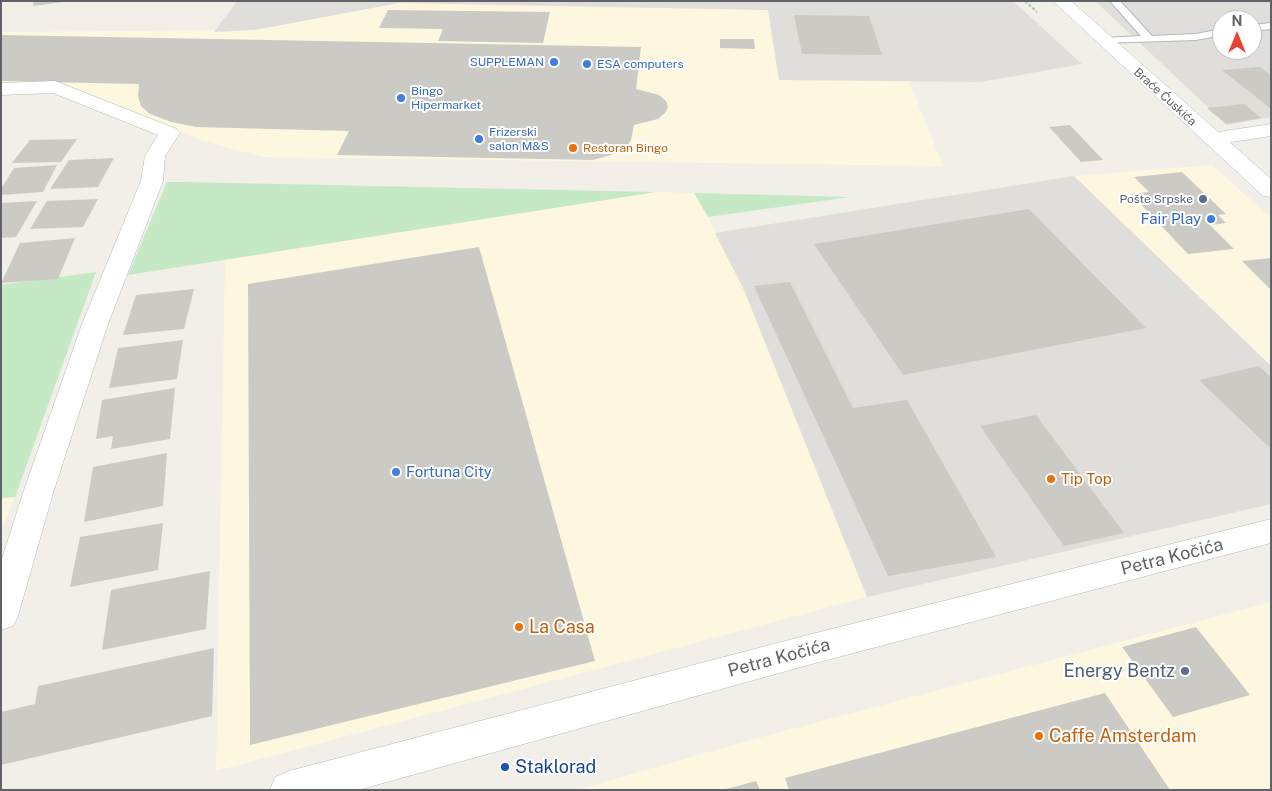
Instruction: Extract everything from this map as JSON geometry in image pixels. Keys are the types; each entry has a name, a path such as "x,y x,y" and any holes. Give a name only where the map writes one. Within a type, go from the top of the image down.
{"street":[{"name":"Braće Ćuskića","path":"1061,1 1271,191"},
{"path":"1,616 38,493 95,324 152,181 155,156 170,133 55,87 2,89"},
{"path":"1212,139 1271,130"},
{"name":"Petra Kočića","path":"289,790 808,650 1271,532"}],"lane":[{"path":"1115,1 1149,39"},
{"path":"1104,41 1196,37 1212,34"}],"shaded area":[{"path":"237,1 1013,1 1082,64 980,82 779,80 768,10 399,3 255,30 214,32"},
{"path":"1095,1 1271,1 1271,117 1227,125"},
{"path":"399,3 768,10 779,80 909,81 943,166 263,157 203,141 67,85 1,84 1,32 255,30"},
{"path":"1212,165 1271,218 1271,366 1074,176"},
{"path":"1074,176 1271,366 1271,504 867,597 744,290 715,233"},
{"path":"656,192 694,193 708,217 744,290 867,597 216,771 225,258"},
{"path":"15,497 1,531 1,498"},
{"path":"1271,602 1271,790 576,790 754,739"}],"green space":[{"path":"167,182 184,182 656,192 128,275"},
{"path":"694,193 850,197 708,217"},
{"path":"96,272 15,497 1,498 1,285"}],"building":[{"path":"34,1 64,1 64,2 33,6"},
{"path":"388,10 550,12 543,43 438,41 443,29 379,28"},
{"path":"794,15 869,16 882,55 802,54"},
{"name":"Bingo Hipermarket","path":"1,35 641,47 636,89 659,95 666,101 668,107 665,113 658,119 634,125 631,140 626,148 593,160 337,155 349,131 196,127 171,122 150,114 141,106 138,96 139,84 1,81"},
{"path":"720,39 754,39 755,49 720,48"},
{"path":"1260,67 1271,76 1271,109 1222,70"},
{"path":"1244,104 1261,118 1226,124 1207,108"},
{"path":"1070,125 1103,160 1081,162 1049,127"},
{"path":"77,139 61,162 12,163 30,140"},
{"path":"114,158 98,187 50,189 69,160"},
{"path":"57,165 43,192 1,195 1,189 14,168"},
{"path":"1182,172 1226,214 1218,215 1226,223 1210,225 1234,249 1188,254 1131,194 1149,192 1134,177"},
{"path":"98,199 83,227 30,229 47,201"},
{"path":"37,201 16,237 1,238 1,203"},
{"path":"1029,209 1146,328 903,375 814,244"},
{"path":"75,238 58,279 1,283 20,243"},
{"name":"Fortuna City","path":"479,247 595,661 250,745 248,284"},
{"path":"1271,258 1271,290 1242,261"},
{"path":"790,282 853,408 907,400 996,557 888,576 754,286"},
{"path":"194,289 184,329 123,335 136,295"},
{"path":"183,340 177,379 109,388 118,348"},
{"path":"1259,366 1271,377 1271,449 1199,380"},
{"path":"175,388 170,439 111,449 113,436 96,439 102,400"},
{"name":"Tip Top","path":"1036,415 1124,533 1064,546 980,426"},
{"path":"167,453 163,506 84,522 93,467"},
{"path":"163,523 158,570 70,587 80,537"},
{"path":"210,571 206,629 102,650 111,590"},
{"name":"Energy Bentz","path":"1196,627 1250,695 1173,717 1122,647"},
{"path":"214,648 212,716 1,765 1,712 35,704 38,686"},
{"name":"Caffe Amsterdam","path":"1105,693 1170,790 789,790 785,778"},
{"path":"756,781 760,790 726,790 726,789"}],"place":[{"name":"SUPPLEMAN","path":"554,62"},
{"name":"ESA computers","path":"587,64"},
{"name":"Bingo Hipermarket","path":"401,98"},
{"name":"Frizerski salon M&S","path":"479,139"},
{"name":"Restoran Bingo","path":"573,148"},
{"name":"Pošte Srpske","path":"1203,199"},
{"name":"Fair Play","path":"1211,219"},
{"name":"Fortuna City","path":"396,472"},
{"name":"Tip Top","path":"1051,479"},
{"name":"La Casa","path":"519,627"},
{"name":"Energy Bentz","path":"1185,671"},
{"name":"Caffe Amsterdam","path":"1039,736"},
{"name":"Staklorad","path":"505,767"}]}
